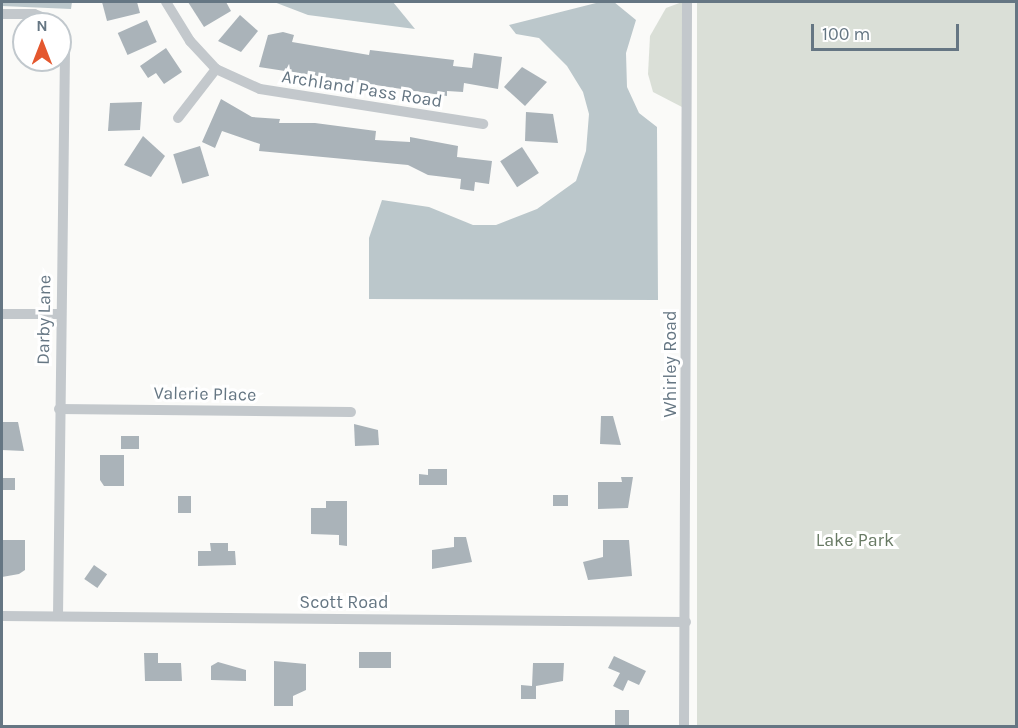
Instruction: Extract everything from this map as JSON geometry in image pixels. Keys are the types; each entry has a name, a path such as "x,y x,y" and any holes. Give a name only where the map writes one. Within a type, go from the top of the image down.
{"street":[{"name":"Archland Pass Road","path":"166,2 190,41 216,69 293,98 483,124"},
{"name":"Whirley Road","path":"684,726 687,2"},
{"path":"178,118 216,69"},
{"name":"Darby Lane","path":"58,616 65,72"},
{"path":"2,314 61,314"},
{"name":"Valerie Place","path":"59,409 351,412"},
{"name":"Scott Road","path":"2,616 686,622"}],"green space":[{"path":"682,2 682,107 653,92 648,74 650,36 666,8"},
{"name":"Lake Park","path":"697,2 1016,2 1016,726 697,726"}],"shaded area":[{"path":"2,2 72,2 71,9 2,6"},
{"path":"274,2 393,2 415,29 308,15"},
{"path":"600,2 614,2 636,20 626,53 627,87 639,113 657,127 658,300 369,299 369,238 382,200 429,207 473,225 496,225 537,209 576,181 586,151 589,114 583,92 567,66 539,38 516,34 509,25"}],"building":[{"path":"102,2 137,2 140,13 107,21"},
{"path":"188,2 226,2 231,11 204,27"},
{"path":"240,15 258,31 241,52 218,41"},
{"path":"147,20 157,42 128,55 118,33"},
{"path":"283,32 294,35 292,42 369,55 370,50 454,60 453,66 472,68 474,53 502,57 498,89 464,83 463,92 447,91 447,96 259,67 268,35"},
{"path":"166,48 182,72 164,84 156,73 148,78 140,66"},
{"path":"522,67 547,82 525,106 504,87"},
{"path":"221,99 252,117 280,119 279,123 315,123 376,131 375,140 410,142 410,137 458,146 457,157 492,161 489,184 475,182 474,191 460,189 461,179 428,175 408,165 259,151 260,144 222,131 215,148 202,142"},
{"path":"142,102 140,130 108,131 110,103"},
{"path":"526,112 553,114 558,143 525,141"},
{"path":"143,136 165,156 151,177 124,165"},
{"path":"200,146 209,176 182,184 173,154"},
{"path":"522,147 539,173 517,187 500,161"},
{"path":"601,416 613,416 621,445 600,444"},
{"path":"2,422 18,422 24,451 2,450"},
{"path":"354,424 378,430 379,445 355,446"},
{"path":"121,436 139,436 139,449 121,449"},
{"path":"100,455 124,455 124,486 104,486 100,480"},
{"path":"428,469 447,469 447,485 419,485 419,474 428,475"},
{"path":"621,477 633,477 628,508 598,509 598,482 622,482"},
{"path":"2,478 15,478 15,490 2,490"},
{"path":"553,495 568,495 568,506 553,506"},
{"path":"178,496 191,496 191,513 178,513"},
{"path":"326,501 347,501 347,546 339,545 339,535 311,534 311,508 326,508"},
{"path":"454,537 466,537 472,562 432,569 432,550 454,547"},
{"path":"2,540 25,540 25,570 19,574 2,577"},
{"path":"603,540 629,540 632,576 588,580 583,562 603,557"},
{"path":"210,543 228,543 228,551 235,551 236,565 198,566 198,551 211,551"},
{"path":"94,565 107,574 97,588 84,579"},
{"path":"359,652 391,652 391,668 359,668"},
{"path":"144,653 158,653 158,663 181,663 182,681 145,681"},
{"path":"614,656 646,671 639,685 628,680 623,691 613,686 620,673 608,668"},
{"path":"274,661 306,664 306,690 293,696 293,706 274,706"},
{"path":"218,662 246,670 246,681 211,680 211,666"},
{"path":"533,663 564,663 563,681 536,686 536,699 521,699 521,685 532,686"},
{"path":"615,710 629,710 629,726 615,726"}]}
